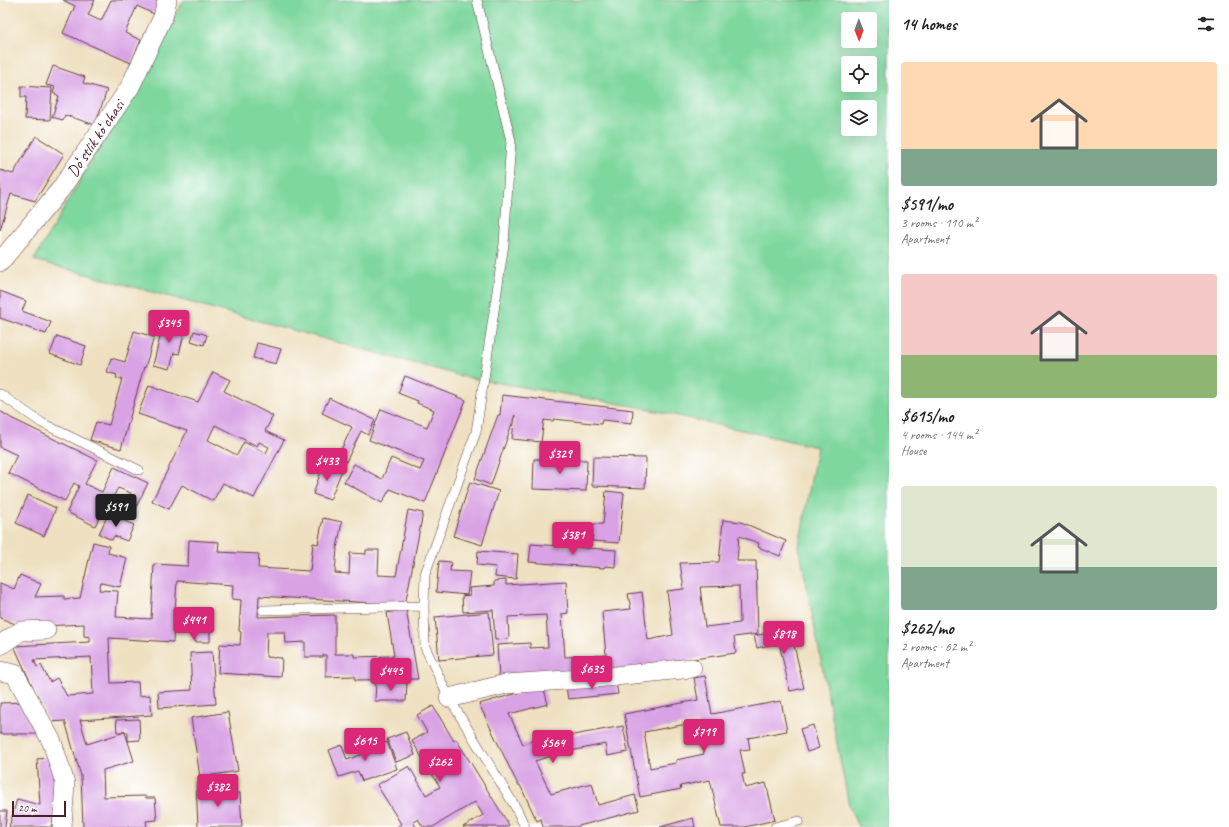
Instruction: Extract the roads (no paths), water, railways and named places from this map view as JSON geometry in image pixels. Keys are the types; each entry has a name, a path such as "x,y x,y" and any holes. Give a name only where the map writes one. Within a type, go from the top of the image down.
{"street":[{"name":"Doʻstlik koʻchasi","path":"0,262 60,190 130,87 163,17 167,0"},
{"path":"0,645 21,631 46,630"},
{"path":"449,698 506,684 596,678 692,668"},
{"path":"0,671 15,674 52,742 65,784 62,827"}],"lane":[{"path":"477,0 511,141 504,244 476,432 425,574 424,606 426,647 449,698 516,808 525,827"},
{"path":"0,394 42,423 139,470"},
{"path":"263,610 424,606"},
{"path":"776,827 799,821"}]}
